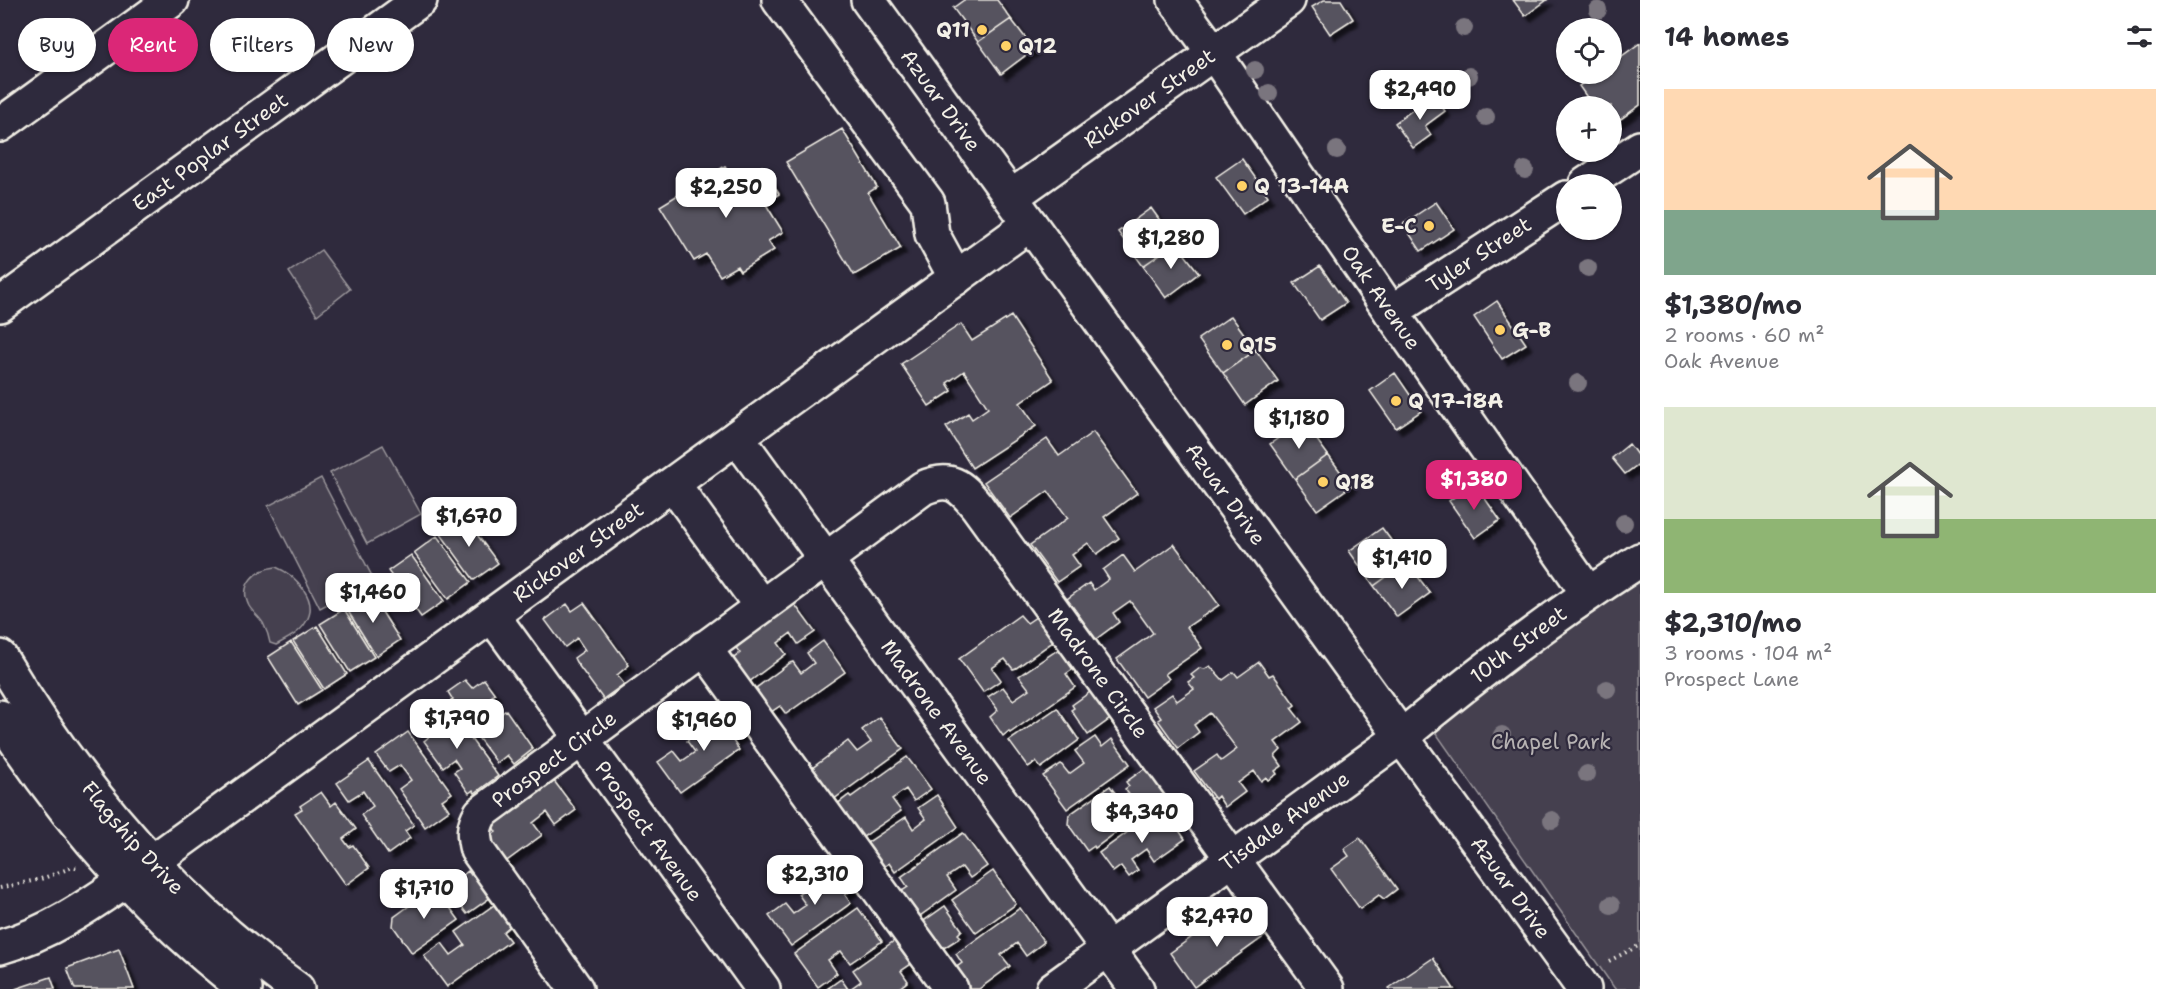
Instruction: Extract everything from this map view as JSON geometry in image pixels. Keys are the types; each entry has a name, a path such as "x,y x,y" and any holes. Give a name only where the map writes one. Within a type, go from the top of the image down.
{"street":[{"name":"East Poplar Street","path":"0,305 385,10 420,0"},
{"path":"779,0 928,203 932,234 956,278"},
{"name":"Azuar Drive","path":"868,0 1584,989"},
{"name":"Oak Avenue","path":"1175,0 1214,52 1391,312 1588,593"},
{"name":"Rickover Street","path":"1011,197 1288,0"},
{"path":"0,125 154,5"},
{"path":"1602,174 1640,148"},
{"name":"Tyler Street","path":"1391,312 1556,205"},
{"name":"Rickover Street","path":"0,947 53,926 152,862 1030,224"},
{"name":"Madrone Avenue","path":"737,437 1137,989"},
{"name":"Madrone Circle","path":"825,559 923,488 935,483 949,483 963,489 1327,989"},
{"path":"673,484 761,606"},
{"name":"Prospect Circle","path":"576,989 477,850 474,823 481,813 825,559"},
{"name":"10th Street","path":"1401,737 1445,700 1588,593 1640,560"},
{"name":"Prospect Avenue","path":"492,615 763,989"},
{"path":"704,648 951,989"},
{"name":"Flagship Drive","path":"0,657 43,726 71,764 152,862 227,934 297,989"},
{"name":"Flagship Drive","path":"0,717 64,807 125,880 178,932 245,989"},
{"name":"Tisdale Avenue","path":"1053,989 1401,737"}],"path":[{"path":"0,888 41,879"},
{"path":"1609,961 1640,945"}],"green space":[{"path":"321,250 350,289 317,315 289,272"},
{"path":"383,445 421,514 367,544 330,473"},
{"path":"321,478 374,580 320,608 268,506"},
{"path":"276,567 298,582 308,597 310,614 300,629 276,645 270,643 263,622 249,606 246,591 247,585 256,574"},
{"name":"Chapel Park","path":"1640,567 1640,989 1615,989 1429,723"}],"building":[{"name":"Q11","path":"964,0 997,0 1011,19 978,42 953,8"},
{"path":"1324,0 1341,0 1353,19 1330,34 1312,7"},
{"path":"1513,0 1547,0 1525,16"},
{"name":"Q12","path":"1011,19 1034,49 1001,74 978,42"},
{"path":"1640,43 1640,105 1622,118 1622,96 1586,96 1579,86 1582,84 1622,84 1622,56"},
{"path":"1433,95 1445,111 1425,126 1431,135 1413,148 1395,123"},
{"path":"842,129 877,187 868,193 901,248 854,275 786,162"},
{"name":"Q 13-14A","path":"1242,159 1268,196 1243,214 1216,177"},
{"path":"725,166 736,182 762,166 779,194 765,203 783,232 768,241 774,250 740,271 737,266 720,276 706,254 694,261 660,206"},
{"name":"E-C","path":"1436,202 1454,229 1421,251 1403,224"},
{"path":"1151,208 1176,243 1143,266 1118,232"},
{"path":"1176,243 1199,273 1166,298 1143,266"},
{"path":"1320,266 1346,303 1320,320 1294,283"},
{"name":"G-B","path":"1497,301 1526,344 1502,359 1474,317"},
{"path":"1011,316 1053,380 1020,403 1036,426 972,468 946,427 968,413 972,419 988,408 964,371 947,383 952,391 929,406 901,364 961,324 972,341"},
{"name":"Q15","path":"1231,316 1256,350 1223,373 1198,339"},
{"path":"1256,350 1278,381 1245,405 1223,373"},
{"name":"Q 17-18A","path":"1395,373 1421,411 1396,428 1370,391"},
{"path":"1303,421 1328,455 1295,479 1270,444"},
{"path":"1093,432 1137,493 1104,517 1119,538 1097,554 1088,543 1072,555 1080,566 1057,582 1030,545 1068,518 1048,491 1010,518 984,482 1047,439 1059,456"},
{"path":"1629,444 1640,459 1640,463 1625,474 1612,458"},
{"name":"Q18","path":"1328,455 1351,486 1317,510 1295,479"},
{"path":"1474,483 1500,520 1475,538 1449,501"},
{"path":"464,517 498,563 474,580 440,533"},
{"path":"1382,528 1407,562 1374,586 1349,551"},
{"path":"437,536 471,582 448,599 414,553"},
{"path":"1174,544 1219,605 1187,627 1202,648 1165,674 1169,679 1144,697 1117,659 1153,633 1130,601 1113,613 1119,622 1096,639 1067,599 1089,583 1094,590 1109,579 1103,570 1123,555 1135,572"},
{"path":"411,555 444,601 421,617 388,571"},
{"path":"1407,562 1430,593 1397,617 1374,586"},
{"path":"370,593 400,640 376,656 346,608"},
{"path":"793,602 815,632 798,644 791,633 778,643 786,654 745,685 729,662 740,653 734,645"},
{"path":"584,603 629,665 617,675 624,684 603,699 574,658 585,650 577,638 565,647 545,620 567,604 572,611"},
{"path":"344,609 374,657 350,672 320,624"},
{"path":"1020,615 1027,623 1036,617 1054,641 1016,668 1013,669 1005,659 992,668 1001,680 983,692 959,659"},
{"path":"317,626 347,674 324,689 293,641"},
{"path":"823,641 845,672 786,714 780,706 768,714 752,691 790,663 793,662 801,673 814,663 807,653"},
{"path":"291,642 322,690 298,705 268,657"},
{"path":"1059,649 1073,669 1066,674 1075,687 1003,736 990,717 998,710 988,697 1003,687 1013,700 1029,689 1019,676"},
{"path":"1259,662 1269,676 1273,674 1295,705 1291,708 1302,722 1275,742 1281,750 1275,756 1282,766 1275,771 1277,774 1268,780 1266,777 1261,781 1254,771 1238,783 1245,792 1225,807 1218,796 1215,799 1194,771 1217,755 1221,761 1237,749 1210,713 1194,725 1199,732 1178,748 1158,720 1161,718 1153,707 1172,694 1177,701 1194,689 1188,682 1194,678 1191,675 1200,668 1205,669 1210,666 1223,680 1234,672 1238,677"},
{"path":"484,679 495,694 482,703 494,719 506,710 533,749 514,764 507,755 497,763 451,701 453,700 448,692 465,680 472,688"},
{"path":"1090,692 1110,719 1088,735 1071,710 1074,708 1072,705"},
{"path":"446,705 498,776 475,793 473,790 469,793 454,772 460,768 454,759 443,767 424,741 430,736 419,722"},
{"path":"1057,708 1079,740 1041,768 1036,762 1028,767 1009,741"},
{"path":"727,710 744,733 733,741 739,750 680,792 658,762 674,751 682,761 695,752 687,741 689,738"},
{"path":"879,717 903,749 834,799 811,769 848,741 857,752 871,742 862,730"},
{"path":"408,732 452,793 442,800 449,810 425,827 399,789 411,780 400,765 389,772 376,755"},
{"path":"1095,737 1102,747 1112,739 1130,764 1067,809 1043,776 1061,764 1069,774 1084,763 1075,751"},
{"path":"907,757 931,789 914,801 906,789 892,799 901,811 860,839 836,805"},
{"path":"369,761 414,825 405,831 410,838 388,854 361,815 373,806 363,791 349,800 337,783"},
{"path":"1144,769 1149,771 1166,796 1142,813 1125,789 1129,786 1126,782"},
{"path":"551,777 576,810 556,825 547,812 533,823 542,835 504,863 486,839 496,832 490,822"},
{"path":"1110,786 1134,819 1095,848 1094,846 1087,851 1068,824 1069,815"},
{"path":"321,792 331,806 336,802 356,829 343,839 349,847 353,845 369,868 346,885 295,813 302,809 300,806"},
{"path":"937,795 958,827 895,872 889,863 881,869 864,845 906,817 913,829 926,819 918,808"},
{"path":"1150,816 1156,825 1169,816 1185,839 1154,861 1146,849 1131,860 1138,870 1129,877 1121,866 1113,872 1099,853"},
{"path":"963,833 987,866 970,878 962,867 947,877 956,890 917,918 899,893 908,887 901,877"},
{"path":"1360,838 1397,889 1384,899 1379,895 1360,909 1331,869 1349,856 1344,849"},
{"path":"838,864 855,887 845,895 851,903 791,946 769,916 785,904 793,914 806,905 798,894"},
{"path":"468,871 471,875 473,873 491,897 467,914 449,891 454,887 451,884"},
{"path":"993,871 1016,904 976,933 952,900"},
{"path":"435,887 459,920 412,953 393,926 394,917"},
{"path":"494,905 510,926 503,932 510,941 447,987 424,956 442,943 451,955 465,945 456,932"},
{"path":"945,906 962,930 958,934 961,937 942,949 921,923"},
{"path":"858,908 882,941 850,963 841,951 828,960 837,973 818,987 794,954"},
{"path":"1020,908 1044,942 1026,956 1017,943 1001,955 1010,966 979,989 968,989 954,969 962,963 956,954"},
{"path":"1249,910 1266,935 1194,987 1170,953 1210,924 1217,933"},
{"path":"894,941 911,964 901,971 908,981 898,989 850,989 861,981 853,970"},
{"path":"119,949 134,989 75,989 67,968"},
{"path":"1433,958 1454,989 1389,988"},
{"path":"51,977 55,989 15,989"},
{"path":"841,979 848,989 827,989"}],"place":[{"name":"Q11","path":"982,30"},
{"name":"Q12","path":"1006,46"},
{"name":"Q 13-14A","path":"1242,186"},
{"name":"E-C","path":"1429,226"},
{"name":"G-B","path":"1500,330"},
{"name":"Q15","path":"1227,345"},
{"name":"Q 17-18A","path":"1396,401"},
{"name":"Q18","path":"1323,482"}]}
